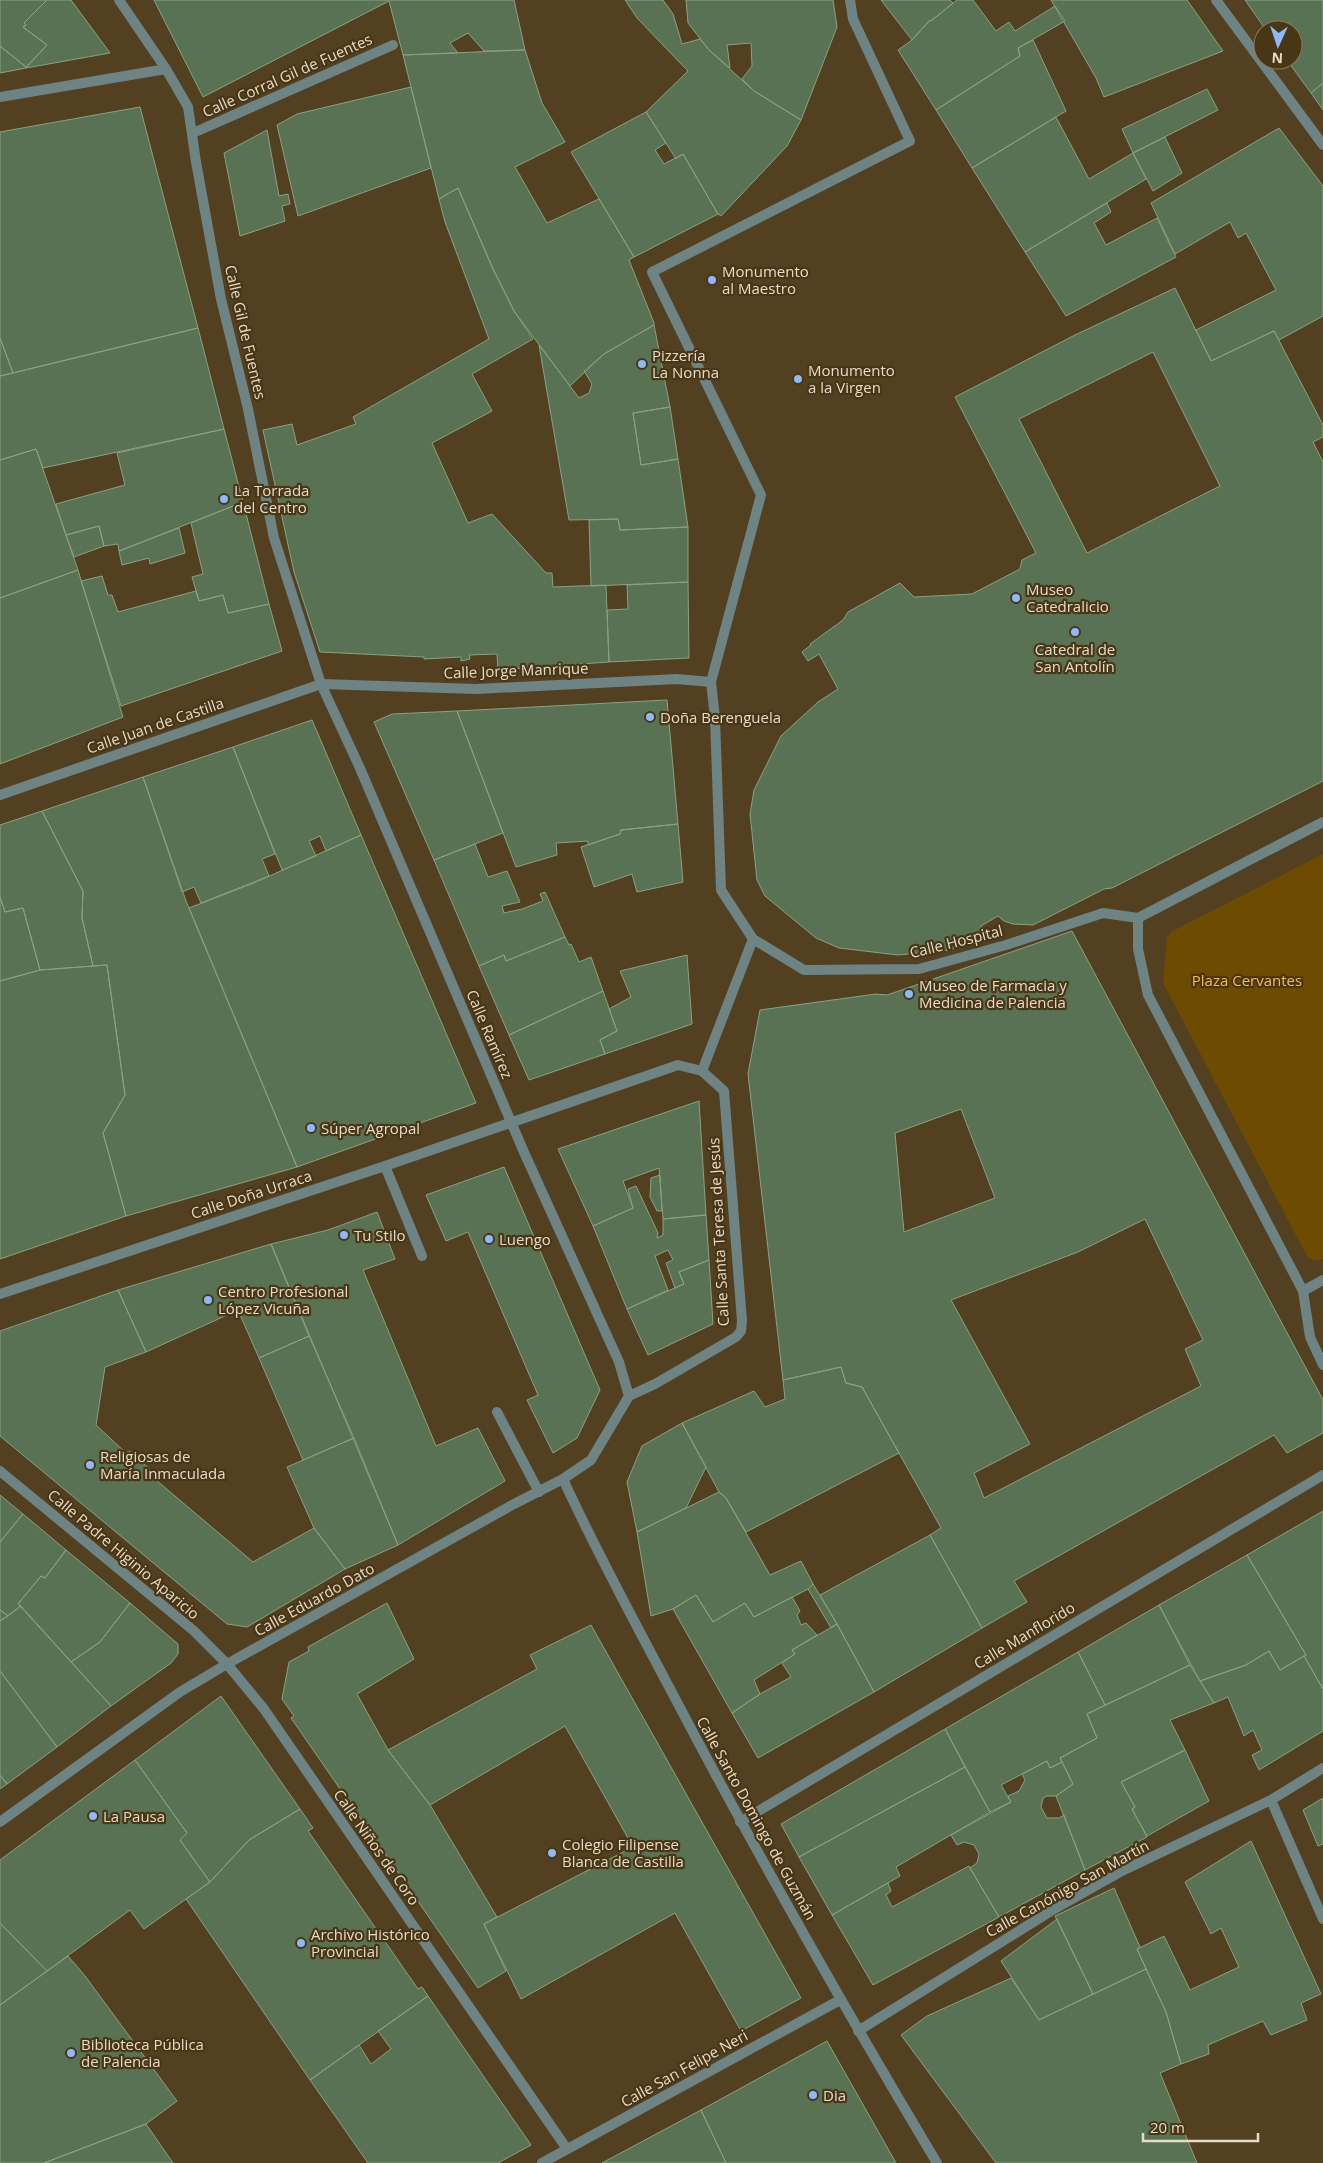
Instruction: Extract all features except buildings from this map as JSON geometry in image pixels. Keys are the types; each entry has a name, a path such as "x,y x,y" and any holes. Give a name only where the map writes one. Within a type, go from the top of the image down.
{"street":[{"name":"Calle Gil de Fuentes","path":"119,0 166,70 188,107 221,299 248,409 274,538 321,684"},
{"path":"711,682 761,494 652,272 910,141 853,19 850,0"},
{"path":"1216,0 1323,145"},
{"name":"Calle Corral Gil de Fuentes","path":"193,132 393,45"},
{"path":"0,97 166,70"},
{"name":"Calle Jorge Manrique","path":"321,684 476,689 678,679 711,682"},
{"name":"Calle Hospital","path":"711,682 715,718 721,890 754,939 804,970 919,969 1006,945 1103,913 1138,918"},
{"name":"Calle Juan de Castilla","path":"0,795 321,684"},
{"name":"Calle Ramírez","path":"321,684 359,766 511,1123 619,1362 629,1396"},
{"path":"1323,822 1138,918 1138,949 1148,995 1303,1291 1310,1337 1323,1364"},
{"path":"702,1071 754,939"},
{"name":"Calle Santa Teresa de Jesús","path":"511,1123 678,1065 702,1071 724,1092 741,1331 736,1337 712,1351 655,1384 629,1396"},
{"name":"Calle Doña Urraca","path":"0,1294 511,1123"},
{"path":"385,1166 422,1256"},
{"path":"1303,1291 1323,1280"},
{"name":"Calle Eduardo Dato","path":"0,1822 180,1692 227,1664 563,1480 591,1460 629,1396"},
{"path":"497,1412 538,1492"},
{"name":"Calle Padre Higinio Aparicio","path":"0,1471 194,1631 227,1664"},
{"name":"Calle Manflorido","path":"740,1822 1323,1475"},
{"name":"Calle Santo Domingo de Guzmán","path":"563,1480 586,1529 740,1822 840,2000 937,2163"},
{"name":"Calle Niños de Coro","path":"227,1664 264,1709 567,2149"},
{"name":"Calle Canónigo San Martín","path":"858,2031 1051,1910 1122,1871 1271,1800 1323,1768"},
{"path":"1271,1800 1323,1919"},
{"name":"Calle San Felipe Neri","path":"542,2163 840,2000"}],"green space":[{"name":"Plaza Cervantes","path":"1323,854 1323,1259 1314,1261 1307,1256 1163,983 1167,937 1171,932"}],"place":[{"name":"Monumento al Maestro","path":"712,280"},
{"name":"Pizzería La Nonna","path":"642,364"},
{"name":"Monumento a la Virgen","path":"798,379"},
{"name":"La Torrada del Centro","path":"224,499"},
{"name":"Museo Catedralicio","path":"1016,598"},
{"name":"Catedral de San Antolín","path":"1075,632"},
{"name":"Doña Berenguela","path":"650,717"},
{"name":"Museo de Farmacia y Medicina de Palencia","path":"909,994"},
{"name":"Súper Agropal","path":"311,1128"},
{"name":"Tu Stilo","path":"344,1235"},
{"name":"Luengo","path":"489,1239"},
{"name":"Centro Profesional López Vicuña","path":"208,1300"},
{"name":"Religiosas de María Inmaculada","path":"90,1465"},
{"name":"La Pausa","path":"93,1816"},
{"name":"Colegio Filipense Blanca de Castilla","path":"552,1853"},
{"name":"Archivo Histórico Provincial","path":"301,1943"},
{"name":"Biblioteca Pública de Palencia","path":"71,2053"},
{"name":"Dia","path":"813,2095"}]}
